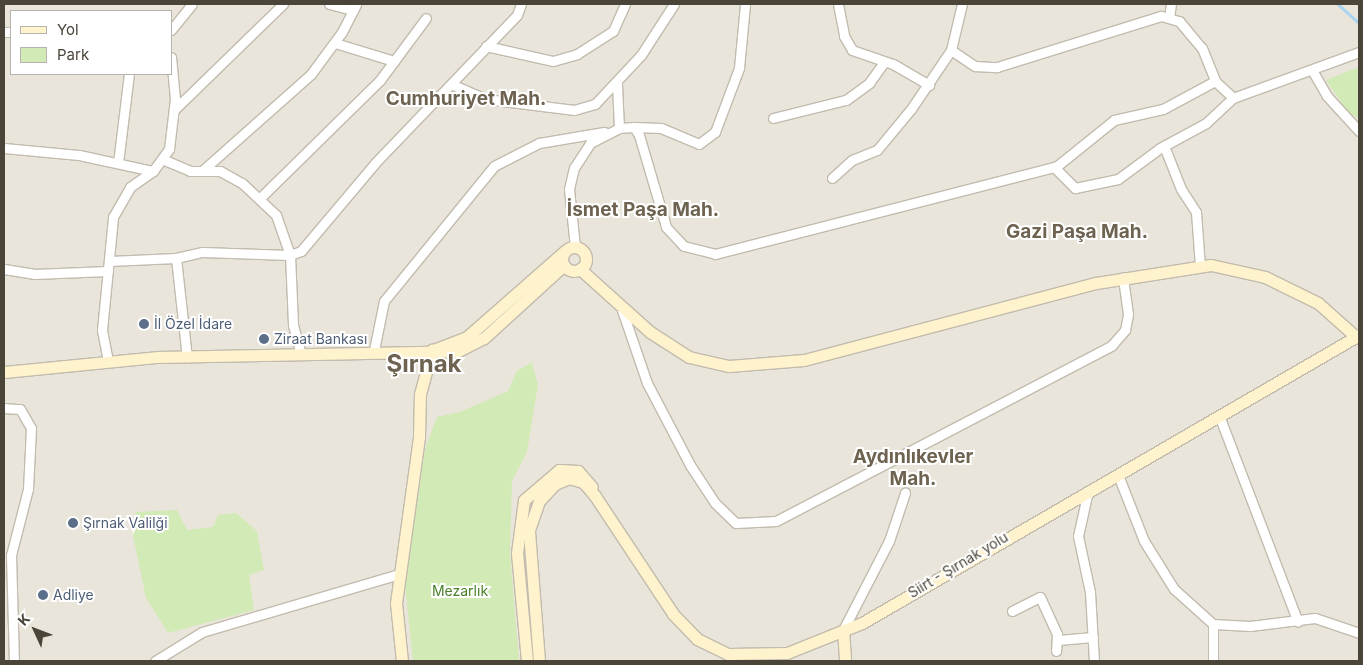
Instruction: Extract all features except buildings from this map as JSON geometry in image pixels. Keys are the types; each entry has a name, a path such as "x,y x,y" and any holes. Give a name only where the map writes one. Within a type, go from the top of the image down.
{"street":[{"path":"172,29 192,4"},
{"path":"174,110 283,4"},
{"path":"202,170 311,74 335,43 354,7 329,4"},
{"path":"110,261 176,258 202,252 290,256 301,252 325,228 375,163 453,85 522,4"},
{"path":"486,46 553,60 577,54 613,31 625,4"},
{"path":"453,85 486,99 574,110 595,104 617,84 674,4"},
{"path":"374,350 384,301 494,166 540,143 606,132 619,128 661,128 699,144 715,132 739,68 745,4"},
{"path":"838,4 844,36 852,50 884,62 929,85"},
{"path":"832,178 852,160 883,145 929,85 951,50 962,4"},
{"path":"1169,18 1171,4"},
{"path":"260,198 394,61 426,18"},
{"path":"951,50 975,66 997,68 1135,21 1169,18 1179,20 1202,48 1215,81 1232,98"},
{"path":"335,43 394,61"},
{"path":"1054,167 1075,188 1096,186 1118,179 1164,146 1206,124 1232,98 1294,72 1312,70 1359,52"},
{"path":"773,118 846,100 869,83 884,62"},
{"path":"1312,70 1326,96 1359,131"},
{"path":"118,163 129,75"},
{"path":"108,361 102,330 113,217 130,187 154,171 169,149 174,110 172,75"},
{"path":"634,128 666,227 684,246 716,254 1054,167 1114,120 1163,109 1215,81"},
{"path":"617,84 619,128"},
{"path":"4,372 108,361 187,356 432,350 472,346 564,265 570,249 569,189 574,168 579,155 606,132"},
{"path":"1164,146 1181,189 1196,212 1200,266"},
{"path":"4,148 118,163 154,171"},
{"path":"162,159 190,170 220,171 260,198 284,230 290,256 294,325 300,352"},
{"path":"570,249 586,256 580,269"},
{"path":"432,350 467,337 570,249"},
{"path":"176,258 187,356"},
{"path":"564,265 580,269 622,310 689,357 758,367 886,342 1123,277 1200,266 1265,276 1318,303 1357,336"},
{"path":"4,269 34,274 108,271"},
{"path":"622,310 647,383 715,503 736,523 776,521 1112,345 1125,330 1128,314 1123,277"},
{"name":"Siirt - Şırnak yolu","path":"595,496 673,614 697,639 728,654 755,656 787,653 843,630 1220,418 1357,336"},
{"path":"402,661 396,603 419,437 420,394 432,350"},
{"path":"4,408 20,409 31,428 28,489 11,555 14,661"},
{"path":"1220,418 1298,622"},
{"path":"527,661 517,553 524,500 545,478 569,469 584,474 595,496"},
{"path":"1118,475 1144,541 1174,589 1213,624 1298,622 1315,618 1359,633"},
{"path":"539,661 528,552 532,512 554,484 569,478 583,482 595,496"},
{"path":"1088,491 1078,536 1090,592 1094,661"},
{"path":"845,661 843,630 889,541 906,493"},
{"path":"155,661 202,632 399,574"},
{"path":"1012,611 1040,597 1058,640 1056,651"},
{"path":"1213,624 1213,661"},
{"path":"1058,640 1093,637"}],"shaded area":[{"path":"4,4 1359,4 1359,661 4,661"}],"green space":[{"path":"1359,67 1359,119 1347,111 1326,80"},
{"name":"Mezarlık","path":"532,362 538,385 527,452 512,481 510,553 519,661 413,661 405,586 425,449 437,417 460,412 508,391 517,371"},
{"path":"177,510 187,530 213,527 218,515 236,513 257,531 264,570 249,575 254,610 168,633 146,598 132,531 136,512"}],"waterway":[{"path":"1338,4 1359,23"}],"place":[{"name":"İl Özel İdare","path":"144,324"},
{"name":"Ziraat Bankası","path":"264,339"},
{"name":"Şırnak Valilği","path":"73,523"},
{"name":"Adliye","path":"43,595"}],"district":[{"name":"Cumhuriyet Mah.","path":"466,99"},
{"name":"İsmet Paşa Mah.","path":"643,210"},
{"name":"Gazi Paşa Mah.","path":"1077,232"},
{"name":"Şırnak","path":"424,364"},
{"name":"Aydınlıkevler Mah.","path":"913,468"}]}
